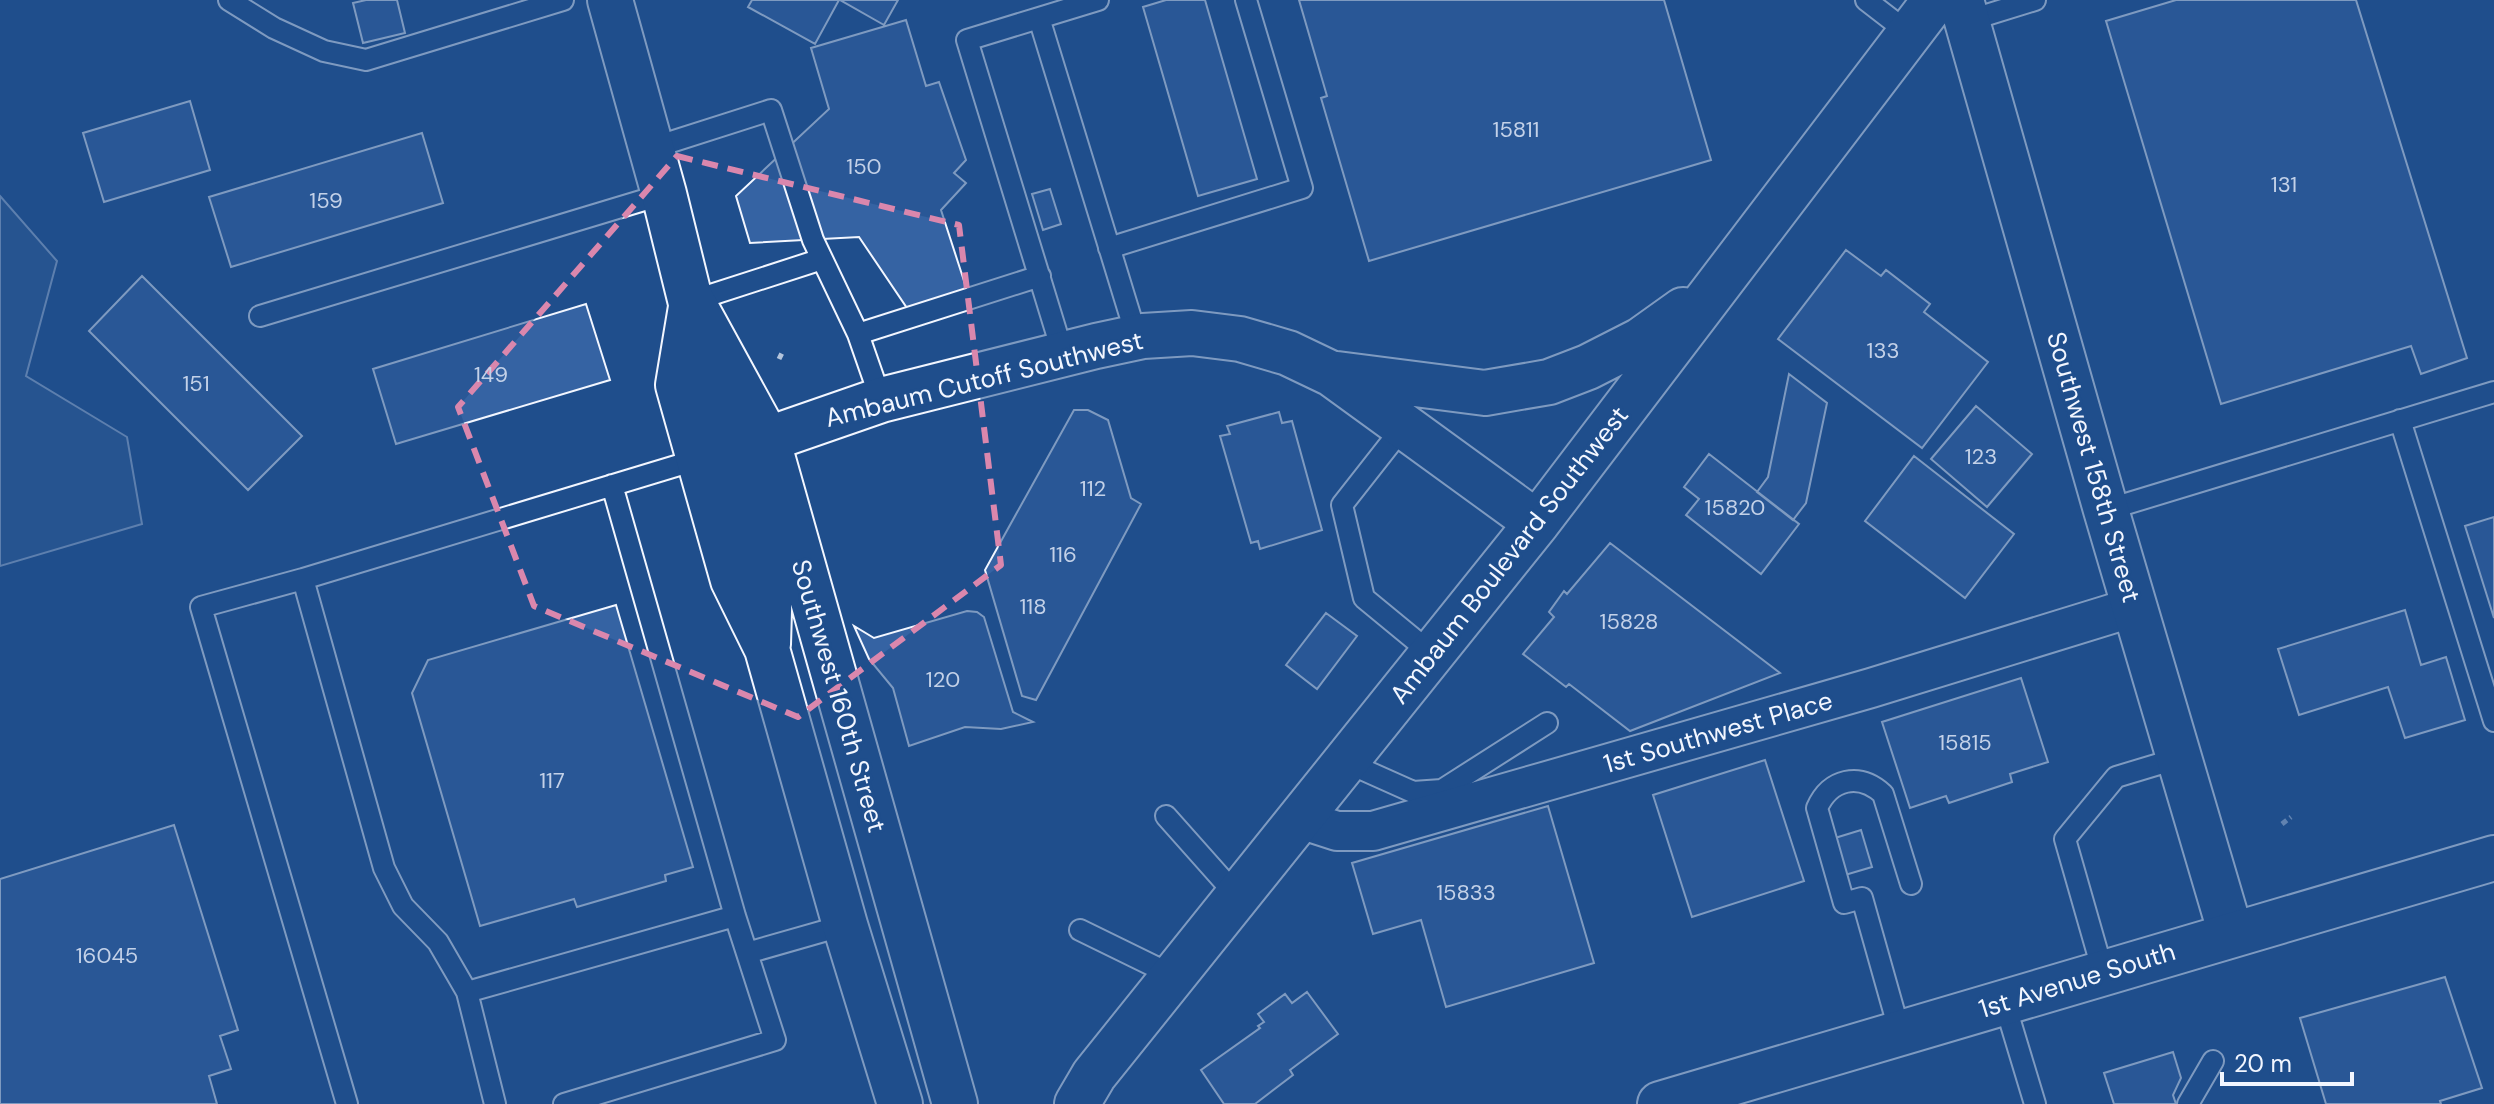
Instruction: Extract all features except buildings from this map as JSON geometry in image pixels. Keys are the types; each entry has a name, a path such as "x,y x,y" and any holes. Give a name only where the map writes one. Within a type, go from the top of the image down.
{"street":[{"name":"Southwest 160th Street","path":"610,0 732,449 961,1101"},
{"name":"Ambaum Boulevard Southwest","path":"1046,1104 1086,1090 1537,523 1718,286 1943,14"},
{"name":"Southwest 158th Street","path":"1943,14 2106,510 2231,934"},
{"name":"Ambaum Cutoff Southwest","path":"1332,374 1485,393 1549,382 1588,367 1641,340 1718,286"},
{"name":"Southwest 160th Street","path":"692,301 678,385 732,449 733,580 767,649 845,925 900,1104"},
{"name":"Ambaum Cutoff Southwest","path":"732,449 881,400 1063,354 1137,338 1192,333 1240,339 1288,353 1332,374 1537,523"},
{"name":"1st Southwest Place","path":"1300,819 1337,831 1373,831 1871,688 2134,607"},
{"name":"1st Avenue South","path":"1660,1104 1722,1095 1900,1033 2004,1001 2494,858"}],"lane":[{"path":"229,0 274,28 324,51 366,60 563,0"},
{"path":"1063,354 967,40 1098,0"},
{"path":"1109,248 1302,188 1246,0"},
{"path":"1866,0 1943,14 2035,0"},
{"path":"1039,18 1137,338"},
{"path":"652,148 771,110 813,240 858,334 881,400"},
{"path":"260,316 664,194"},
{"path":"692,301 822,259"},
{"path":"858,334 1040,276"},
{"path":"2106,510 2494,392"},
{"path":"2400,420 2494,721"},
{"path":"1404,426 1342,505 1364,598 1432,654"},
{"path":"347,1104 201,607 732,449"},
{"path":"564,1104 775,1040 735,916 612,485"},
{"path":"303,579 384,868 403,906 438,942 467,992 495,1104"},
{"path":"1346,762 1413,792 1442,790 1547,723"},
{"path":"2103,972 2065,839 2116,777 2179,758"},
{"path":"1900,1033 1862,898 1844,903 1817,808 1822,797 1840,783 1863,781 1883,794 1911,884"},
{"path":"1166,816 1238,897"},
{"path":"467,992 735,916"},
{"path":"747,953 845,925"},
{"path":"1080,930 1174,976"},
{"path":"2004,1001 2035,1104"},
{"path":"2188,1104 2213,1061"}],"path":[{"path":"779,359 783,351"},
{"path":"2282,824 2291,817"}],"highlighted area":[{"path":"677,156 959,225 1001,565 798,717 534,606 458,407"}],"shaded area":[{"path":"0,196 57,261 26,376 127,437 142,524 0,566"}]}
